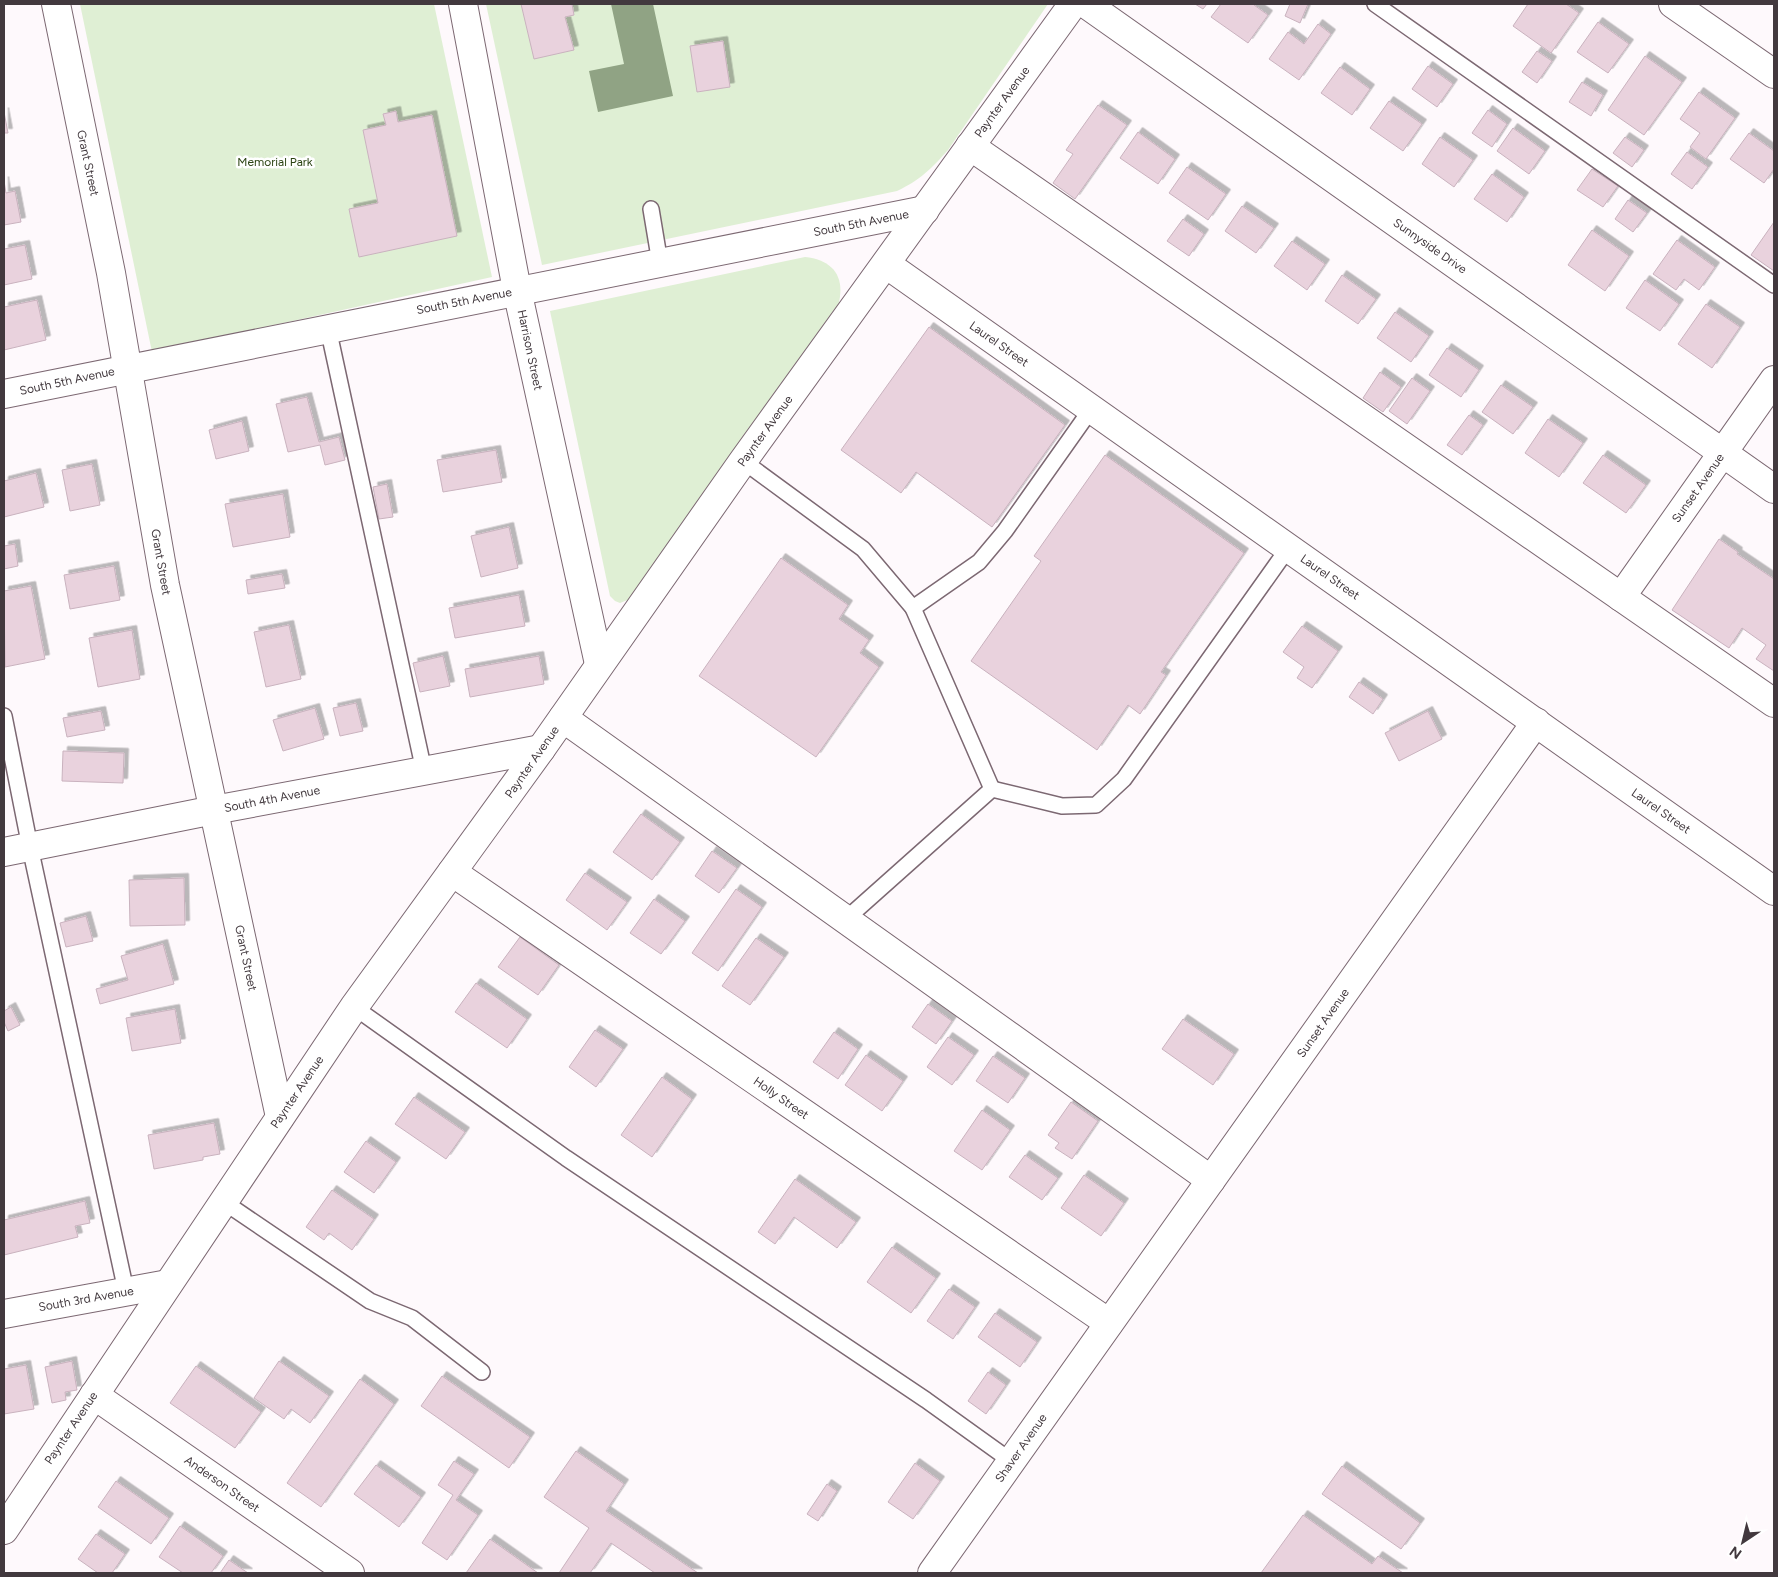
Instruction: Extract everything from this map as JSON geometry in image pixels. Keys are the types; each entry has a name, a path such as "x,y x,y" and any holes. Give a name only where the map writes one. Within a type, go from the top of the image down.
{"street":[{"name":"Grant Street","path":"56,4 111,273 165,585 280,1117"},
{"name":"Harrison Street","path":"463,4 517,290 599,664"},
{"name":"Paynter Avenue","path":"4,1530 354,1007 542,749 599,664 743,461 1073,4"},
{"name":"Sunnyside Drive","path":"1086,4 1774,489"},
{"path":"1673,4 1774,74"},
{"path":"970,146 1774,703"},
{"name":"South 5th Avenue","path":"4,394 925,210"},
{"name":"Laurel Street","path":"886,264 1774,891"},
{"name":"Sunset Avenue","path":"1621,597 1774,380"},
{"path":"563,718 1210,1180"},
{"name":"Sunset Avenue","path":"1109,1323 1536,722"},
{"name":"South 4th Avenue","path":"4,852 214,810 542,749"},
{"name":"Holly Street","path":"452,872 1109,1323"},
{"name":"South 3rd Avenue","path":"4,1314 168,1284"},
{"name":"Shaver Avenue","path":"932,1573 1109,1323"},
{"name":"Anderson Street","path":"94,1395 350,1573"}],"lane":[{"path":"1375,4 1774,285"},
{"path":"651,210 660,263"},
{"path":"328,328 424,771"},
{"path":"913,608 979,562 1005,531 1092,408"},
{"path":"743,461 863,548 913,608 992,789"},
{"path":"992,789 1062,806 1096,805 1124,779 1289,547"},
{"path":"4,716 30,847 126,1292"},
{"path":"845,920 992,789"},
{"path":"354,1007 566,1158 926,1400 1011,1461"},
{"path":"224,1202 370,1301 412,1318 482,1372"}],"green space":[{"name":"Memorial Park","path":"80,4 434,4 492,277 152,352"},
{"path":"486,4 1048,4 948,150 925,173 905,187 897,191 542,265"},
{"path":"805,257 824,262 835,272 839,279 840,287 838,306 630,599 620,603 615,601 610,596 550,311"}],"shaded area":[{"path":"611,4 653,4 673,96 598,112 589,71 624,64"}],"building":[{"path":"521,4 572,4 574,15 565,17 574,50 534,59"},
{"path":"1195,4 1207,4 1203,9"},
{"path":"1221,4 1255,4 1268,15 1248,43 1211,17"},
{"path":"1290,4 1308,4 1300,23 1285,16"},
{"path":"1528,4 1566,4 1579,13 1551,53 1513,26"},
{"path":"1598,22 1629,44 1608,73 1577,52"},
{"path":"1318,24 1331,34 1299,80 1269,59 1288,32 1304,44"},
{"path":"723,41 730,87 697,92 690,46"},
{"path":"1537,51 1552,61 1537,83 1522,72"},
{"path":"1645,56 1682,82 1644,135 1608,110"},
{"path":"1428,66 1453,84 1437,107 1412,89"},
{"path":"1340,67 1370,89 1352,115 1321,93"},
{"path":"1582,82 1603,95 1591,116 1569,102"},
{"path":"1699,92 1735,118 1706,159 1690,147 1700,133 1680,119"},
{"path":"1389,101 1422,124 1403,151 1370,128"},
{"path":"1098,105 1127,125 1075,199 1053,183 1073,154 1066,150"},
{"path":"1488,110 1507,124 1492,147 1472,133"},
{"path":"396,111 398,122 432,115 457,236 359,257 349,209 378,203 363,130 386,125 383,114"},
{"path":"4,112 8,133 4,133"},
{"path":"1513,128 1545,151 1529,174 1497,151"},
{"path":"1138,132 1175,159 1158,184 1120,158"},
{"path":"1749,133 1774,151 1774,169 1764,183 1730,159"},
{"path":"1440,137 1473,160 1454,187 1422,164"},
{"path":"1625,137 1644,150 1632,167 1613,153"},
{"path":"1687,152 1708,167 1692,189 1671,174"},
{"path":"1187,167 1226,194 1208,220 1169,193"},
{"path":"1592,169 1618,186 1603,207 1577,190"},
{"path":"1492,174 1524,197 1507,222 1474,199"},
{"path":"4,181 6,193 15,191 21,222 4,225"},
{"path":"1628,200 1647,213 1633,232 1615,219"},
{"path":"1242,206 1274,228 1256,253 1225,231"},
{"path":"1183,219 1204,234 1189,256 1167,241"},
{"path":"1774,222 1774,271 1751,255"},
{"path":"1592,230 1629,256 1605,291 1568,265"},
{"path":"1677,240 1715,267 1699,290 1684,279 1676,290 1653,274"},
{"path":"1292,241 1325,264 1307,290 1274,266"},
{"path":"25,245 32,279 4,285 4,249"},
{"path":"1342,275 1376,299 1358,324 1325,301"},
{"path":"1645,280 1679,304 1660,331 1626,308"},
{"path":"37,300 46,340 4,350 4,307"},
{"path":"1706,304 1740,327 1712,368 1678,344"},
{"path":"1395,312 1429,336 1411,362 1377,338"},
{"path":"929,327 1065,425 992,527 916,472 901,493 841,450"},
{"path":"1447,348 1479,370 1461,397 1429,375"},
{"path":"1380,372 1401,387 1383,412 1363,398"},
{"path":"1412,378 1430,391 1407,424 1389,411"},
{"path":"1501,385 1533,407 1513,434 1482,412"},
{"path":"307,397 319,442 339,437 345,460 325,465 320,445 288,452 276,404"},
{"path":"1469,415 1483,425 1462,455 1447,445"},
{"path":"1548,419 1583,443 1559,477 1525,453"},
{"path":"242,421 249,451 216,459 209,430"},
{"path":"496,450 502,482 443,492 437,460"},
{"path":"1105,455 1244,553 1161,672 1166,675 1140,714 1128,705 1097,750 971,661 1041,561 1034,556"},
{"path":"1603,455 1646,485 1626,513 1583,483"},
{"path":"92,464 100,505 70,511 62,470"},
{"path":"36,473 44,507 4,517 4,481"},
{"path":"387,484 393,517 379,519 373,487"},
{"path":"283,494 290,537 233,547 225,504"},
{"path":"509,527 518,568 481,577 471,536"},
{"path":"1719,539 1738,552 1737,554 1774,579 1774,671 1756,659 1766,645 1742,628 1729,648 1672,610"},
{"path":"15,544 18,566 4,569 4,546"},
{"path":"781,558 848,605 839,619 869,640 860,653 879,667 816,757 699,676"},
{"path":"114,566 120,600 70,609 64,575"},
{"path":"282,574 285,588 248,594 246,580"},
{"path":"31,586 45,659 5,667 4,591"},
{"path":"519,595 525,626 455,638 449,608"},
{"path":"289,625 301,679 266,687 254,632"},
{"path":"1302,626 1338,651 1312,688 1297,678 1304,667 1283,652"},
{"path":"132,630 140,679 98,687 89,638"},
{"path":"443,656 450,686 420,692 413,663"},
{"path":"539,656 544,684 470,697 465,669"},
{"path":"1359,682 1383,699 1373,714 1349,697"},
{"path":"356,703 363,731 340,736 333,708"},
{"path":"315,708 324,739 283,751 273,720"},
{"path":"101,711 105,730 67,737 63,718"},
{"path":"1428,711 1442,739 1399,761 1385,733"},
{"path":"63,751 124,753 123,783 62,781"},
{"path":"641,814 680,842 652,880 613,852"},
{"path":"712,851 737,868 719,893 695,876"},
{"path":"585,873 627,902 607,930 566,900"},
{"path":"184,878 185,925 130,926 129,880"},
{"path":"736,889 762,907 718,971 692,953"},
{"path":"654,899 685,921 661,954 630,933"},
{"path":"86,916 93,941 66,947 60,923"},
{"path":"520,937 559,965 538,995 498,967"},
{"path":"756,938 784,957 750,1005 722,986"},
{"path":"163,944 174,984 100,1004 96,989 128,980 121,956"},
{"path":"476,983 527,1019 507,1048 455,1012"},
{"path":"928,1004 952,1021 936,1044 912,1027"},
{"path":"11,1007 20,1025 8,1031 4,1022 4,1011"},
{"path":"175,1009 181,1043 132,1051 126,1018"},
{"path":"1183,1019 1234,1054 1213,1085 1162,1049"},
{"path":"595,1030 623,1049 596,1087 569,1067"},
{"path":"834,1032 858,1049 838,1079 813,1062"},
{"path":"948,1037 974,1055 952,1085 927,1067"},
{"path":"866,1055 903,1081 882,1111 845,1085"},
{"path":"993,1056 1025,1078 1008,1103 976,1081"},
{"path":"662,1077 692,1099 652,1157 621,1135"},
{"path":"414,1097 465,1132 446,1159 395,1124"},
{"path":"1071,1102 1098,1121 1072,1159 1055,1148 1059,1143 1048,1135"},
{"path":"982,1110 1010,1130 982,1170 954,1151"},
{"path":"214,1123 220,1154 203,1157 203,1160 154,1169 148,1135"},
{"path":"366,1141 396,1162 374,1193 344,1172"},
{"path":"1025,1155 1058,1178 1042,1200 1009,1177"},
{"path":"1084,1175 1124,1203 1101,1236 1061,1208"},
{"path":"795,1179 856,1222 837,1248 794,1217 775,1244 758,1232"},
{"path":"332,1190 374,1219 352,1250 329,1233 324,1240 306,1227"},
{"path":"85,1201 90,1223 75,1226 78,1237 4,1255 4,1220"},
{"path":"892,1247 936,1278 911,1313 867,1282"},
{"path":"949,1289 975,1307 953,1339 927,1321"},
{"path":"995,1313 1037,1342 1020,1367 978,1337"},
{"path":"72,1361 77,1390 65,1392 66,1400 52,1403 45,1367"},
{"path":"279,1361 329,1396 310,1423 291,1409 284,1419 254,1398"},
{"path":"26,1365 34,1409 4,1414 4,1369"},
{"path":"196,1366 261,1412 235,1448 170,1403"},
{"path":"988,1372 1006,1385 986,1414 968,1401"},
{"path":"442,1376 530,1437 509,1468 421,1406"},
{"path":"360,1379 394,1404 321,1507 287,1483"},
{"path":"576,1451 624,1484 606,1511 698,1573 655,1573 611,1543 590,1573 559,1573 589,1528 544,1497"},
{"path":"454,1461 474,1474 456,1500 478,1515 447,1560 422,1543 453,1495 438,1485"},
{"path":"915,1463 940,1481 913,1519 888,1502"},
{"path":"376,1465 421,1497 399,1527 354,1494"},
{"path":"1342,1466 1420,1523 1401,1549 1322,1494"},
{"path":"116,1481 169,1518 151,1544 98,1507"},
{"path":"827,1484 837,1491 818,1521 807,1514"},
{"path":"1303,1515 1372,1564 1378,1556 1403,1573 1261,1573"},
{"path":"180,1526 223,1556 211,1573 183,1573 159,1557"},
{"path":"96,1534 125,1554 112,1573 98,1573 78,1559"},
{"path":"490,1539 538,1573 466,1573"},
{"path":"229,1560 248,1573 220,1573"}]}
